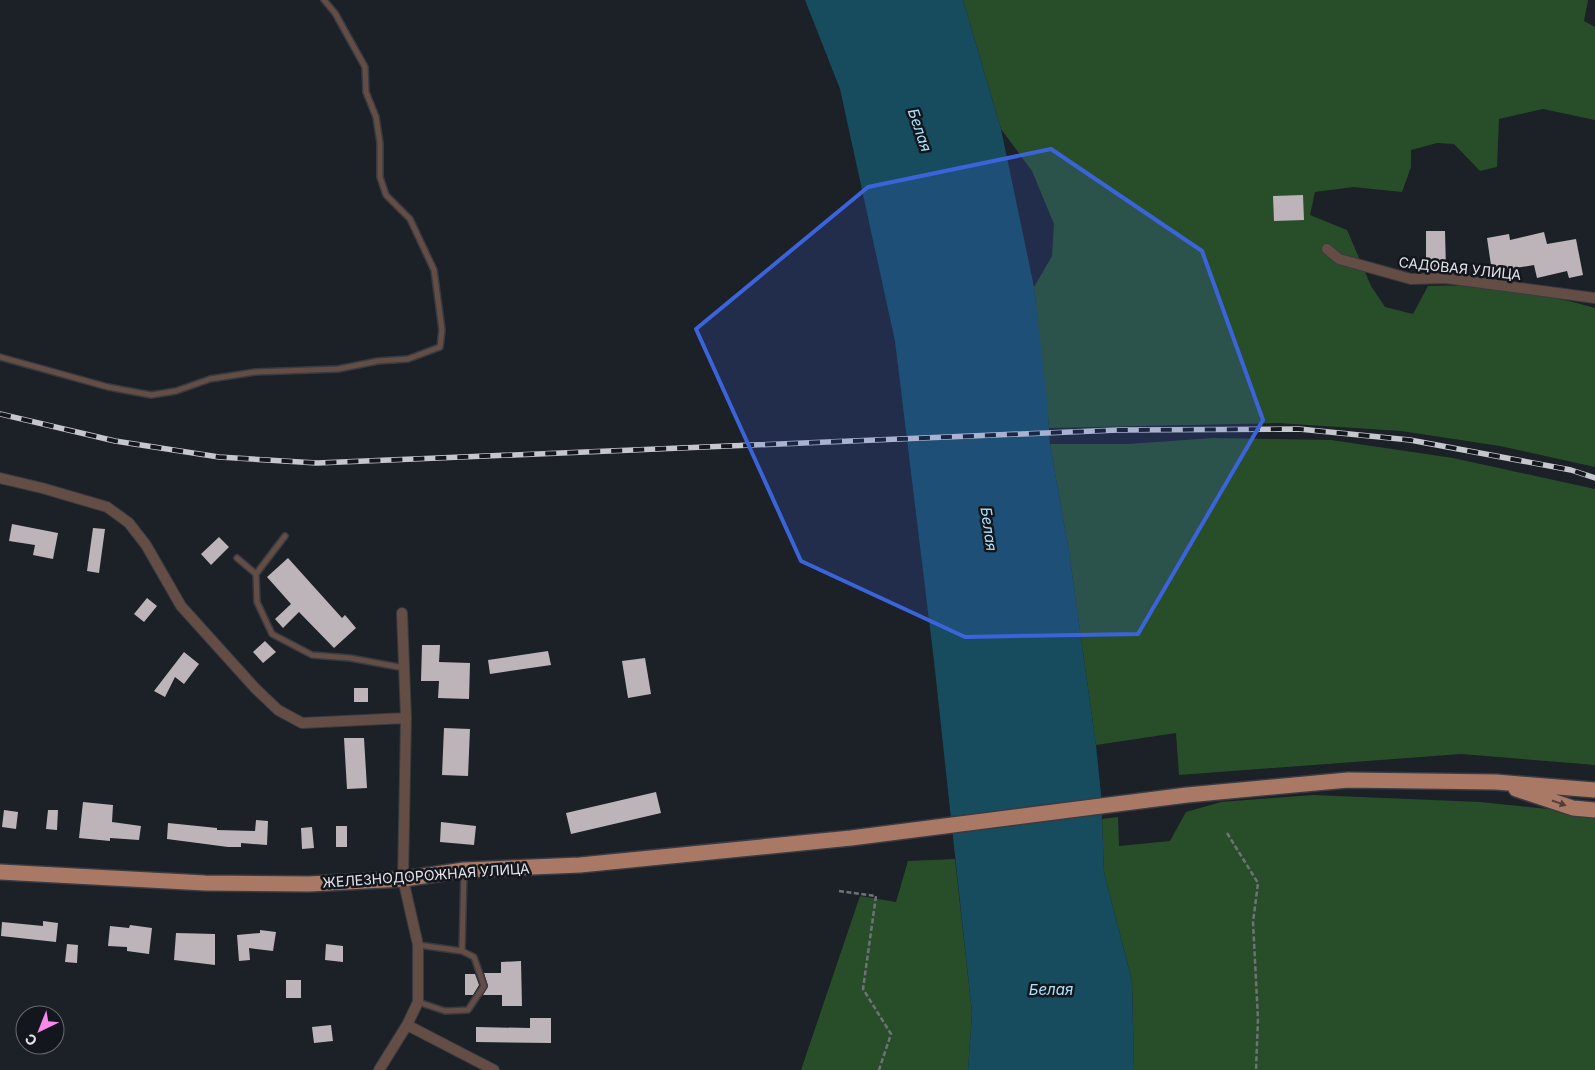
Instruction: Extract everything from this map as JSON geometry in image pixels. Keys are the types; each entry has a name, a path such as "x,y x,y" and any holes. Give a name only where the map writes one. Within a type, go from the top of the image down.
{"main road":[{"name":"ЖЕЛЕЗНОДОРОЖНАЯ УЛИЦА","path":"0,872 243,883 310,884 403,879 464,870 580,865 851,838 1187,795 1348,780 1496,782"},
{"path":"1496,782 1595,790"},
{"path":"1496,782 1573,808 1595,810"}],"street":[{"name":"САДОВАЯ УЛИЦА","path":"1327,249 1339,259 1410,280 1445,278 1595,298"},
{"path":"0,478 42,488 107,508 129,524 146,545 181,606 255,688 278,710 302,723 406,718"},
{"path":"379,1070 407,1025 418,1002 418,946 403,879 406,718 402,613"},
{"path":"407,1025 494,1070"}],"lane":[{"path":"0,357 108,387 151,395 176,391 210,379 255,372 338,369 378,361 408,359 440,347 442,330 434,270 410,219 386,195 380,177 380,143 376,117 366,92 365,67 335,13 324,0"},
{"path":"285,536 256,574 257,602 272,634 312,655 350,658 404,668"},
{"path":"237,558 256,574"},
{"path":"462,951 464,870"},
{"path":"418,946 462,951 474,957 484,986 468,1010 444,1011 418,1002"}],"path":[{"path":"1227,833 1258,882 1253,922 1258,1019 1256,1070"},
{"path":"839,891 876,896 863,989 891,1034 879,1070"}],"highlighted area":[{"path":"1051,149 1202,251 1263,420 1138,634 965,637 801,561 696,329 868,187"}],"green space":[{"path":"963,0 1588,0 1584,21 1595,27 1595,120 1543,109 1499,119 1497,167 1480,171 1454,144 1437,143 1411,150 1411,167 1402,192 1353,187 1315,192 1310,215 1347,230 1371,286 1385,307 1413,314 1428,286 1449,285 1513,290 1595,308 1595,467 1500,446 1401,431 1278,423 1049,428 1034,287 1052,256 1054,224 1032,171 1001,129"},
{"path":"1214,438 1331,440 1453,458 1595,489 1595,765 1461,754 1179,775 1176,733 1096,745 1069,552 1050,444 1128,444"},
{"path":"1313,795 1480,802 1595,814 1595,1070 1134,1070 1132,981 1104,872 1102,819 1118,817 1119,846 1170,841 1186,812 1221,802"},
{"path":"955,859 972,1013 968,1070 801,1070 860,896 896,902 908,861"}],"water":[{"name":"Белая","path":"805,0 963,0 1001,129 1034,287 1047,399 1050,444 1069,552 1096,745 1101,794 1104,872 1132,981 1134,1070 968,1070 972,1013 934,661 895,341 840,89"}],"building":[{"path":"1303,195 1304,220 1274,221 1273,196"},
{"path":"1426,231 1445,231 1446,270 1426,270"},
{"path":"1544,232 1547,244 1576,239 1583,275 1569,278 1567,271 1537,278 1534,265 1492,272 1487,238 1509,234 1510,240"},
{"path":"12,524 58,533 53,559 33,555 35,545 9,541"},
{"path":"93,528 105,529 99,573 87,571"},
{"path":"219,537 229,547 211,565 201,554"},
{"path":"288,558 342,618 345,615 356,628 334,648 299,612 283,628 275,619 291,604 267,577"},
{"path":"147,598 157,606 144,622 134,614"},
{"path":"265,641 276,652 263,663 253,652"},
{"path":"422,645 440,645 439,662 470,663 469,699 438,698 439,681 421,681"},
{"path":"548,651 551,665 490,674 488,660"},
{"path":"184,652 199,664 184,684 175,677 165,697 154,691"},
{"path":"645,658 651,694 628,698 622,661"},
{"path":"354,688 368,688 368,702 354,702"},
{"path":"444,728 470,729 468,776 442,775"},
{"path":"344,738 364,738 367,788 347,789"},
{"path":"656,792 661,813 571,834 566,813"},
{"path":"83,802 113,805 112,822 141,826 139,840 110,838 110,841 79,838"},
{"path":"4,810 18,812 16,829 2,827"},
{"path":"48,810 58,810 57,830 46,829"},
{"path":"256,820 268,821 267,845 241,843 241,847 228,847 167,839 168,823 217,828 217,830 255,831"},
{"path":"441,822 476,826 474,845 440,842"},
{"path":"336,826 347,826 347,847 336,847"},
{"path":"312,827 314,848 302,849 301,828"},
{"path":"43,921 58,923 56,942 1,936 2,922 43,926"},
{"path":"130,925 152,928 149,954 127,951 127,947 108,946 110,926 129,928"},
{"path":"260,930 276,932 273,951 249,948 250,960 239,961 237,935 260,933"},
{"path":"176,933 215,934 215,965 174,960"},
{"path":"67,944 78,945 77,963 65,962"},
{"path":"326,944 343,946 343,962 325,960"},
{"path":"521,961 522,1006 502,1006 502,995 483,995 488,986 484,973 501,973 501,962"},
{"path":"465,974 475,974 479,985 473,995 465,995"},
{"path":"286,980 301,980 301,998 286,998"},
{"path":"530,1018 551,1018 551,1043 476,1042 476,1027 530,1028"},
{"path":"331,1025 333,1041 314,1043 312,1027"}],"railway":[{"path":"0,414 115,441 219,457 317,463 1118,430 1299,429 1410,440 1571,470 1595,478"}]}
